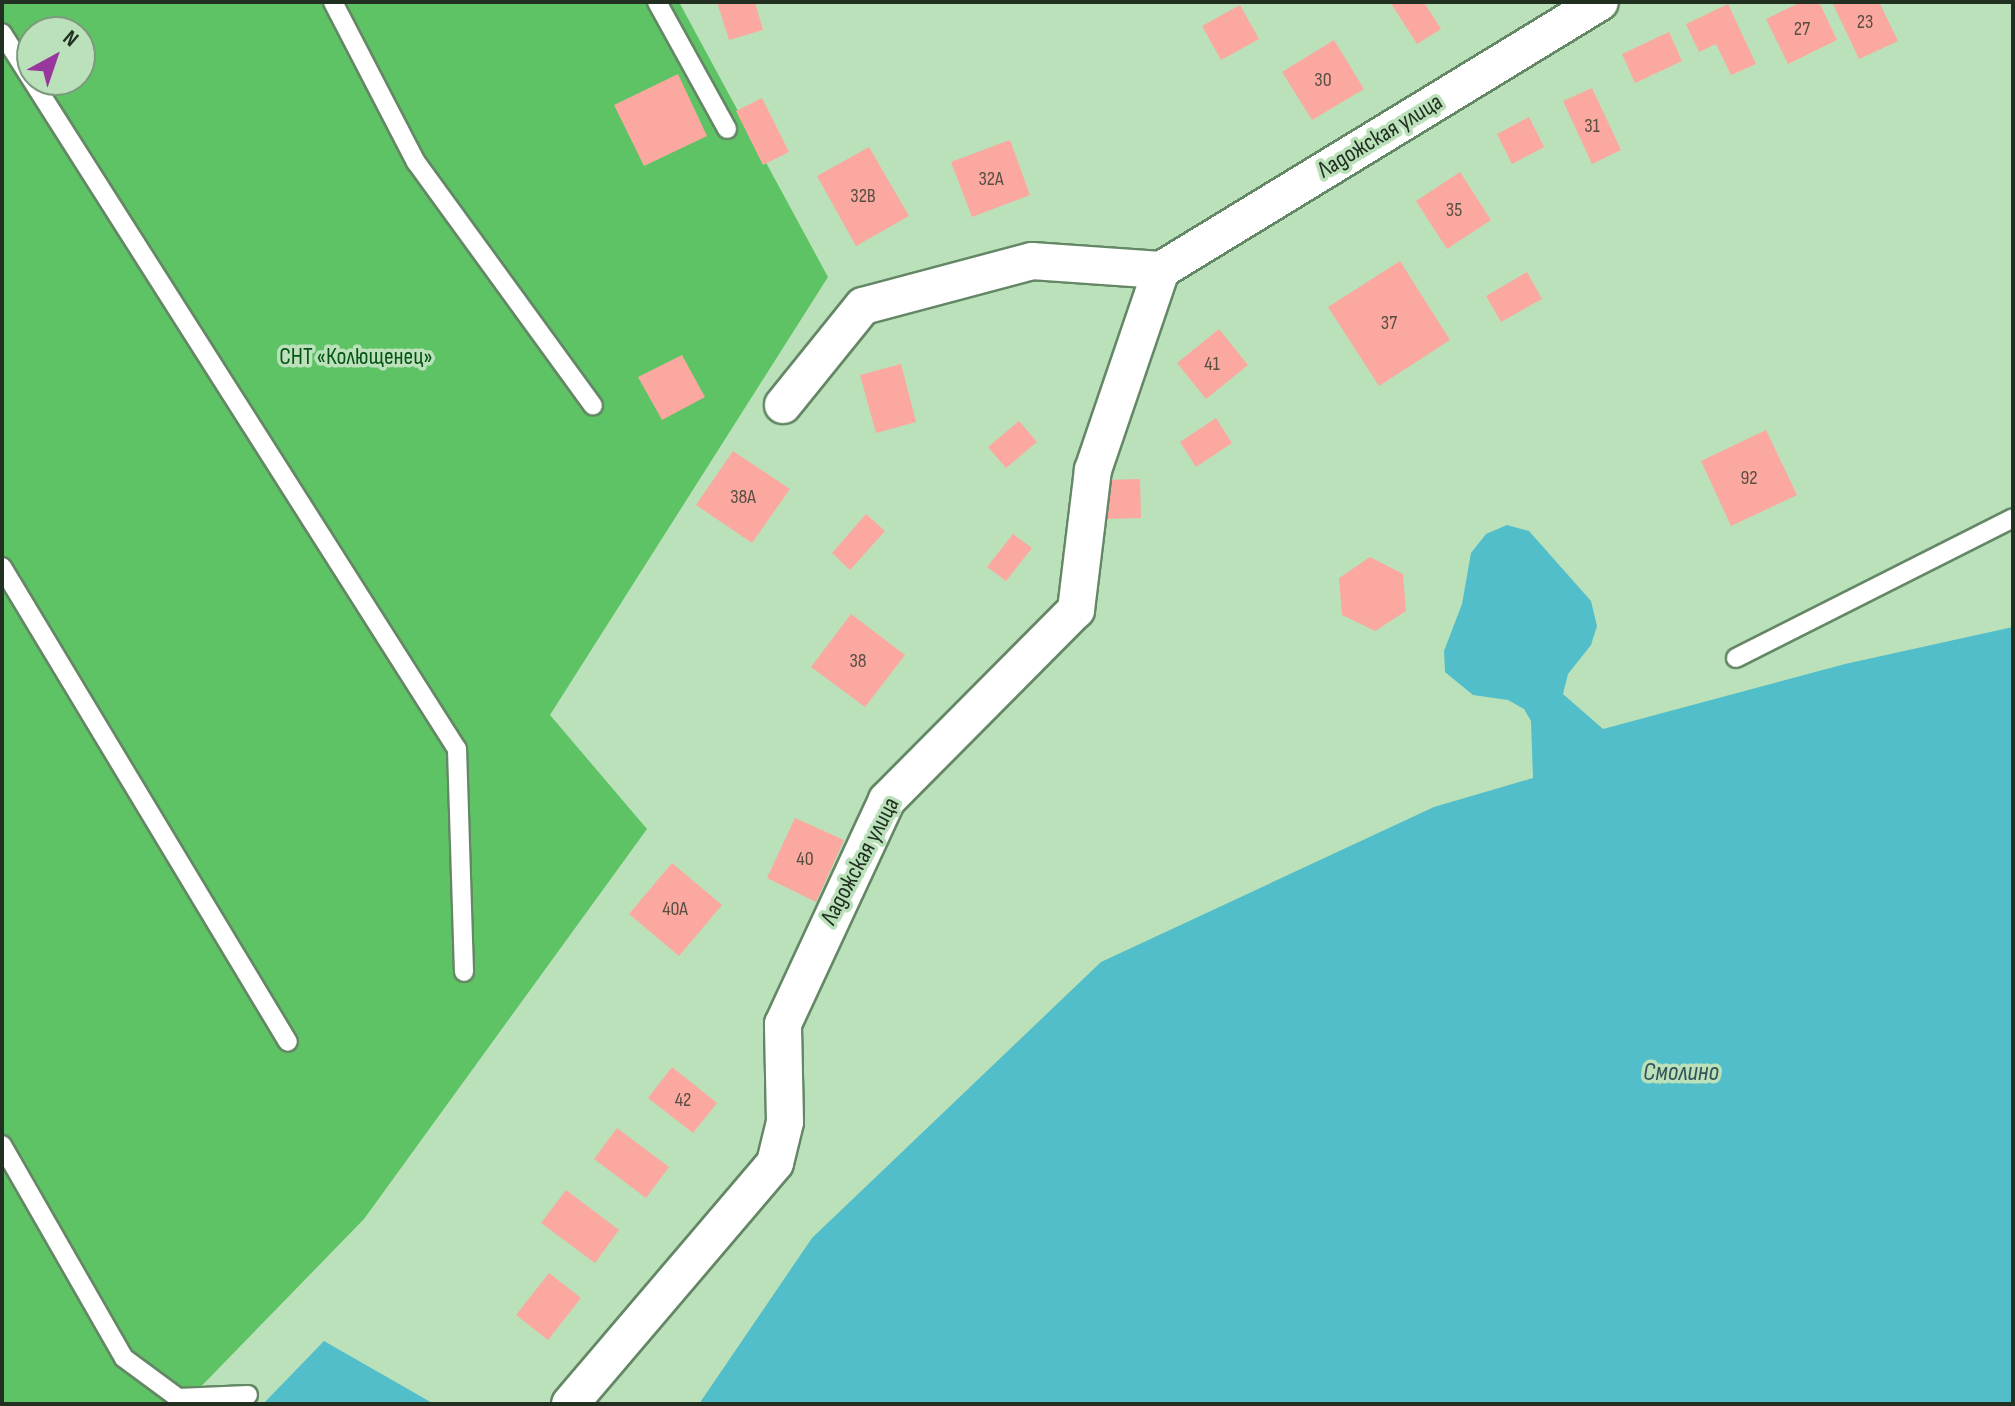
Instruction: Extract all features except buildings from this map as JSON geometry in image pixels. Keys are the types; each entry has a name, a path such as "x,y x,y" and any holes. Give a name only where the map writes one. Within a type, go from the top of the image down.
{"street":[{"name":"Ладожская улица","path":"570,1404 775,1163 785,1122 783,1024 887,800 1076,610 1093,470 1161,270 1600,2"},
{"path":"783,405 863,306 1032,261 1161,270"}],"lane":[{"path":"333,2 416,162 593,406"},
{"path":"657,2 727,129"},
{"path":"2,33 457,749 464,972"},
{"path":"1736,658 2013,518"},
{"path":"2,567 288,1042"},
{"path":"2,1145 124,1358 178,1398 248,1395"}],"green space":[{"name":"СНТ «Колющенец»","path":"2,2 679,2 828,277 550,715 647,829 364,1219 184,1404 2,1404"}],"water":[{"name":"Смолино","path":"1507,525 1529,531 1591,601 1597,626 1591,645 1568,674 1563,694 1603,729 1845,664 2013,627 2013,1404 699,1404 812,1238 1101,962 1434,807 1533,778 1531,721 1524,709 1508,700 1473,695 1445,672 1444,651 1462,604 1471,553 1486,534"},
{"path":"324,1341 434,1404 263,1404"}]}
